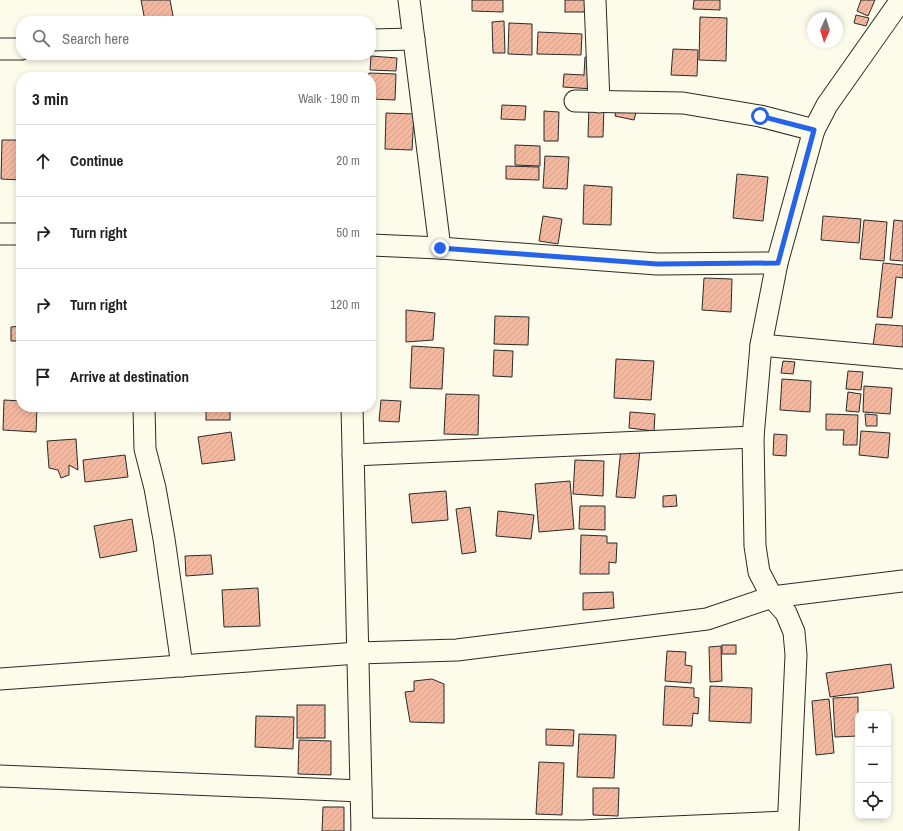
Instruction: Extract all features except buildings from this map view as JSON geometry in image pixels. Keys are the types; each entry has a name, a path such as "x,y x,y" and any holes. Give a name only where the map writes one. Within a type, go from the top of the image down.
{"street":[{"path":"409,0 440,248"},
{"path":"595,0 600,102"},
{"path":"352,412 362,830 581,831 788,827 796,655 794,632 786,613 772,597 759,572 755,546 753,438 761,345 778,263 814,130 827,105 901,0"},
{"path":"376,40 414,40"},
{"path":"0,49 16,49"},
{"path":"575,101 683,103 760,116 814,130"},
{"path":"0,234 16,234"},
{"path":"376,246 440,248 657,264 778,263"},
{"path":"761,345 903,358"},
{"path":"144,412 145,449 155,488 163,532 182,666"},
{"path":"353,454 753,438"},
{"path":"0,679 358,653 457,650 707,619 772,597 903,581"},
{"path":"0,776 361,792"}],"route":[{"path":"440,248 657,264 778,263 814,130 760,116"}]}
